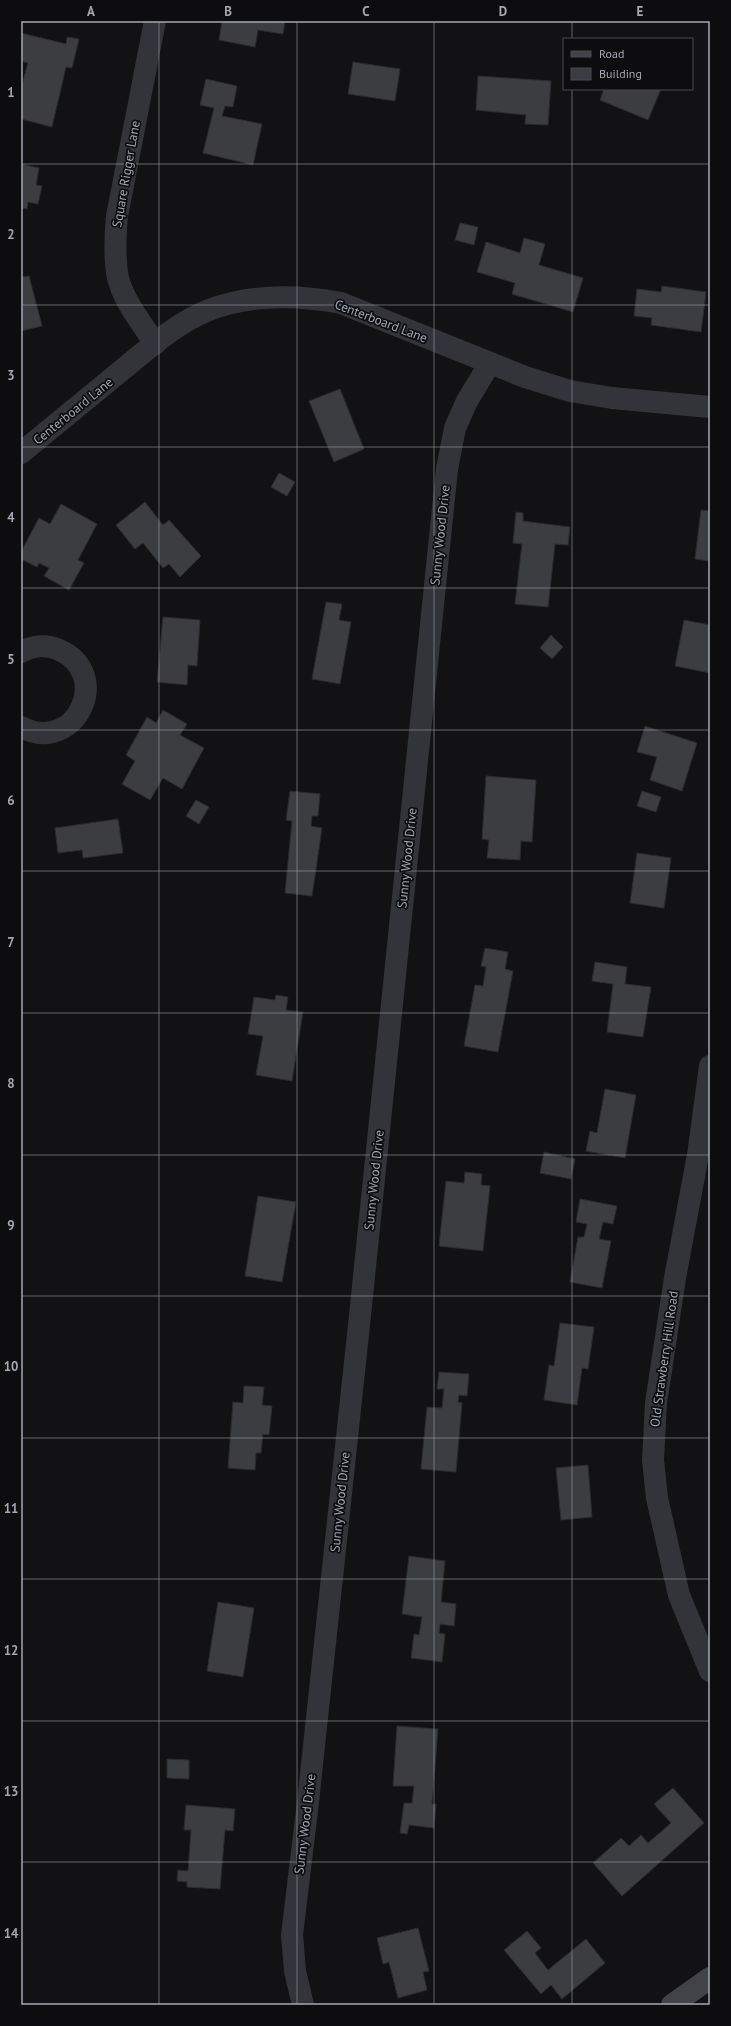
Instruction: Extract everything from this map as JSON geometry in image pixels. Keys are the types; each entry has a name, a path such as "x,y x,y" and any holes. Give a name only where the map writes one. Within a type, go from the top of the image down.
{"main road":[{"path":"672,2005 710,1978"}],"street":[{"name":"Square Rigger Lane","path":"155,21 117,216 116,236 118,279 126,298 155,344"},
{"name":"Centerboard Lane","path":"21,453 174,329 209,310 243,301 267,298 310,297 341,303 525,377 570,391 612,398 710,408"},
{"name":"Sunny Wood Drive","path":"302,2005 295,1971 292,1935 308,1802 359,1325 447,469 455,428 467,401 490,363"},
{"path":"21,652 34,647 44,646 64,652 79,666 86,685 83,705 75,718 63,728 44,733 35,732 21,727"},
{"name":"Old Strawberry Hill Road","path":"710,1066 698,1155 656,1403 653,1460 656,1498 679,1595 710,1671"}],"building":[{"path":"222,21 285,21 283,34 258,30 255,47 219,40"},
{"path":"21,33 66,44 67,37 79,39 72,68 66,67 52,127 21,119 21,88 28,63 21,61"},
{"path":"353,62 400,69 395,101 348,94"},
{"path":"478,76 551,81 548,125 525,124 526,115 476,110"},
{"path":"206,79 237,86 233,107 225,106 222,116 262,124 253,165 203,153 214,108 200,105"},
{"path":"604,90 661,90 648,120 600,100"},
{"path":"21,164 39,168 36,185 42,186 38,204 28,202 27,209 21,208"},
{"path":"460,223 478,227 474,245 455,240"},
{"path":"524,238 545,244 539,265 583,278 573,312 512,294 515,283 477,272 486,242 520,253"},
{"path":"29,276 42,326 21,331 21,277"},
{"path":"662,286 706,292 701,332 651,325 652,318 634,316 637,289 661,292"},
{"path":"340,389 364,449 334,462 309,401"},
{"path":"279,473 295,482 287,496 271,487"},
{"path":"145,502 163,525 169,520 201,556 180,577 169,564 163,568 143,543 135,549 116,525"},
{"path":"61,504 97,524 78,560 84,563 69,590 44,576 49,568 39,563 37,567 21,559 21,552 39,518 50,524"},
{"path":"701,510 710,511 710,561 695,559"},
{"path":"516,512 523,513 523,521 570,527 568,545 555,544 548,607 515,604 522,544 513,543"},
{"path":"326,602 342,604 339,620 351,622 340,684 312,679"},
{"path":"163,617 200,620 197,666 188,665 187,685 157,682"},
{"path":"684,620 710,625 710,673 675,666"},
{"path":"551,635 563,647 552,659 540,648"},
{"path":"163,710 187,724 180,735 204,748 182,789 163,778 150,800 122,784 135,761 126,755 147,717 156,723"},
{"path":"645,726 697,743 682,791 650,780 657,757 637,752"},
{"path":"486,776 536,780 532,842 521,841 520,860 487,858 489,840 482,839"},
{"path":"290,791 320,794 318,816 312,816 311,826 322,828 312,896 285,893 292,821 286,820"},
{"path":"642,791 661,797 656,812 637,806"},
{"path":"196,800 209,807 199,824 186,816"},
{"path":"118,819 123,853 83,858 82,850 58,853 55,828"},
{"path":"637,853 671,858 664,908 630,903"},
{"path":"485,948 508,952 505,969 513,971 498,1052 464,1046 475,985 483,986 486,967 481,966"},
{"path":"595,962 627,967 625,984 651,987 643,1037 607,1032 613,984 592,981"},
{"path":"276,995 288,997 286,1010 303,1012 292,1081 256,1075 263,1036 248,1034 254,997 275,1000"},
{"path":"605,1089 636,1095 625,1158 586,1151 590,1131 597,1133"},
{"path":"544,1152 575,1159 571,1179 540,1173"},
{"path":"465,1172 482,1174 481,1185 490,1186 483,1251 439,1246 446,1181 464,1183"},
{"path":"258,1196 296,1202 282,1282 245,1276"},
{"path":"580,1199 617,1206 613,1224 603,1222 599,1239 611,1241 602,1288 570,1282 578,1237 584,1237 587,1224 576,1222"},
{"path":"560,1323 594,1327 588,1369 582,1368 577,1405 544,1400 549,1365 554,1366"},
{"path":"439,1372 469,1374 467,1396 459,1395 458,1402 462,1403 456,1472 421,1469 427,1407 442,1408 444,1389 437,1389"},
{"path":"244,1386 264,1387 262,1405 272,1406 269,1435 263,1434 261,1453 256,1453 255,1470 228,1468 233,1402 243,1403"},
{"path":"588,1465 592,1517 561,1520 556,1468"},
{"path":"409,1556 445,1561 441,1602 456,1604 454,1626 440,1624 439,1633 445,1634 442,1662 411,1658 414,1634 419,1635 422,1617 402,1614"},
{"path":"218,1602 254,1608 243,1677 207,1671"},
{"path":"397,1726 438,1729 432,1804 436,1804 434,1828 409,1825 407,1834 400,1833 404,1803 412,1803 414,1786 393,1786"},
{"path":"167,1759 189,1760 189,1779 167,1778"},
{"path":"673,1788 704,1823 622,1896 593,1863 621,1838 629,1846 641,1835 648,1843 671,1823 654,1804"},
{"path":"186,1805 235,1809 233,1831 225,1830 220,1889 187,1887 187,1882 177,1881 178,1870 188,1871 191,1830 184,1830"},
{"path":"418,1928 429,1971 423,1972 427,1990 398,1998 389,1962 383,1964 377,1938"},
{"path":"527,1931 541,1948 535,1953 548,1970 586,1939 605,1963 562,1999 551,1985 541,1994 504,1950"}]}
